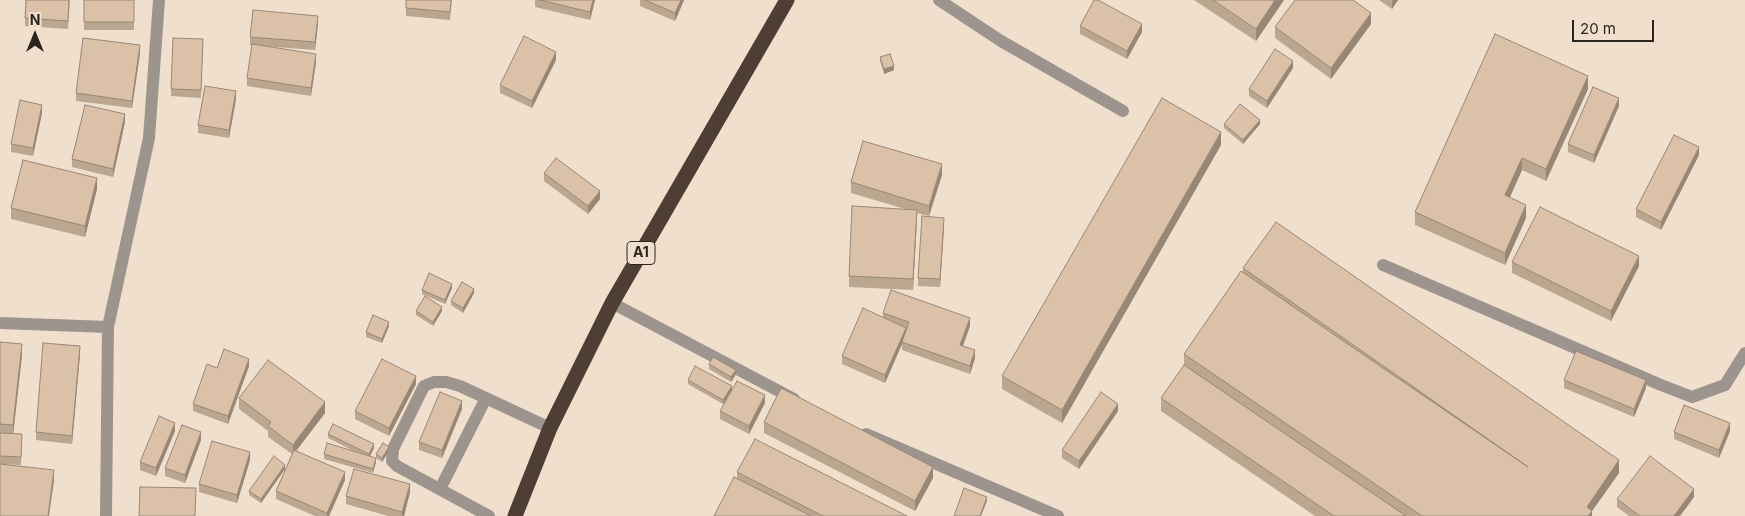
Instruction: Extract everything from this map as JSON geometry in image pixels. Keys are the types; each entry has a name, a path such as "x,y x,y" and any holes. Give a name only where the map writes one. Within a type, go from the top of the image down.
{"highway":[{"name":"A1","path":"515,516 550,428 612,303 787,0"}],"street":[{"path":"106,516 108,327 149,138 159,0"},
{"path":"939,0 1002,41 1123,111"},
{"path":"1383,264 1692,397 1725,385 1745,353"},
{"path":"612,303 801,402"},
{"path":"0,323 108,327"},
{"path":"489,516 397,466 392,460 393,450 424,386 434,382 446,382 460,386 550,428"},
{"path":"440,489 486,398"},
{"path":"853,428 1058,516"}],"building":[{"path":"26,0 69,0 68,21 25,18"},
{"path":"84,0 134,0 134,22 84,22"},
{"path":"406,0 451,0 450,12 406,8"},
{"path":"540,0 593,0 590,12"},
{"path":"645,0 681,0 675,13"},
{"path":"1094,0 1098,0 1142,24 1127,51 1080,26"},
{"path":"1213,0 1275,0 1256,29"},
{"path":"1295,0 1353,0 1371,13 1331,68 1275,27"},
{"path":"253,10 318,16 315,42 250,37"},
{"path":"1495,34 1588,76 1546,169 1522,158 1505,195 1526,205 1505,253 1415,212"},
{"path":"524,36 556,52 532,101 500,85"},
{"path":"83,38 140,45 132,101 76,93"},
{"path":"173,38 203,39 201,90 171,89"},
{"path":"252,44 316,54 311,88 247,78"},
{"path":"1275,49 1293,61 1267,101 1249,89"},
{"path":"890,54 894,66 884,69 880,57"},
{"path":"205,86 236,91 229,130 198,125"},
{"path":"1593,87 1619,98 1594,155 1568,144"},
{"path":"1162,98 1221,132 1062,410 1002,376"},
{"path":"20,100 42,105 33,148 11,144"},
{"path":"1240,104 1260,120 1243,140 1224,124"},
{"path":"85,105 125,114 113,169 72,159"},
{"path":"1674,135 1699,147 1661,222 1636,209"},
{"path":"863,141 942,164 929,206 851,182"},
{"path":"556,158 600,191 588,206 544,173"},
{"path":"23,160 97,178 85,226 11,208"},
{"path":"852,206 917,210 913,279 849,276"},
{"path":"1540,207 1639,256 1611,311 1512,262"},
{"path":"922,216 944,218 940,279 918,278"},
{"path":"1276,222 1619,460 1587,507 1592,511 1588,516 1422,516 1184,354 1241,271 1528,467 1243,268"},
{"path":"429,273 452,284 445,300 422,290"},
{"path":"462,282 474,289 463,308 451,301"},
{"path":"891,290 970,318 960,345 975,350 970,366 902,342 909,322 883,313"},
{"path":"425,296 442,307 433,322 416,311"},
{"path":"863,308 906,328 885,375 842,356"},
{"path":"373,315 389,322 382,339 366,332"},
{"path":"0,342 22,344 13,425 0,424"},
{"path":"43,343 80,346 72,436 36,432"},
{"path":"224,349 249,359 228,416 193,404 207,364 217,368"},
{"path":"1576,351 1646,380 1634,409 1564,380"},
{"path":"713,357 736,370 731,377 709,364"},
{"path":"382,359 416,376 389,428 355,411"},
{"path":"268,360 325,402 293,445 268,426 271,422 239,398"},
{"path":"1184,365 1406,516 1334,516 1161,398"},
{"path":"695,366 732,386 723,400 688,380"},
{"path":"737,381 765,395 749,426 720,411"},
{"path":"781,388 933,467 915,501 764,422"},
{"path":"440,392 462,401 442,450 419,442"},
{"path":"1101,392 1118,404 1079,461 1062,450"},
{"path":"1684,405 1730,423 1719,450 1674,432"},
{"path":"159,416 175,423 156,468 140,462"},
{"path":"333,424 374,444 369,454 328,434"},
{"path":"182,425 201,432 185,475 165,468"},
{"path":"0,433 22,434 21,457 0,456"},
{"path":"755,439 907,516 823,516 737,472"},
{"path":"212,441 250,452 237,495 199,484"},
{"path":"327,443 376,458 373,469 324,454"},
{"path":"383,443 389,447 382,458 376,454"},
{"path":"294,450 345,472 327,513 276,491"},
{"path":"274,456 285,465 261,499 249,491"},
{"path":"1650,456 1694,489 1674,516 1640,516 1617,499"},
{"path":"0,464 54,470 48,516 0,516"},
{"path":"354,469 410,484 402,512 346,496"},
{"path":"734,477 811,516 714,516"},
{"path":"140,487 196,488 195,516 139,516"},
{"path":"964,488 987,497 980,516 954,516"}]}
